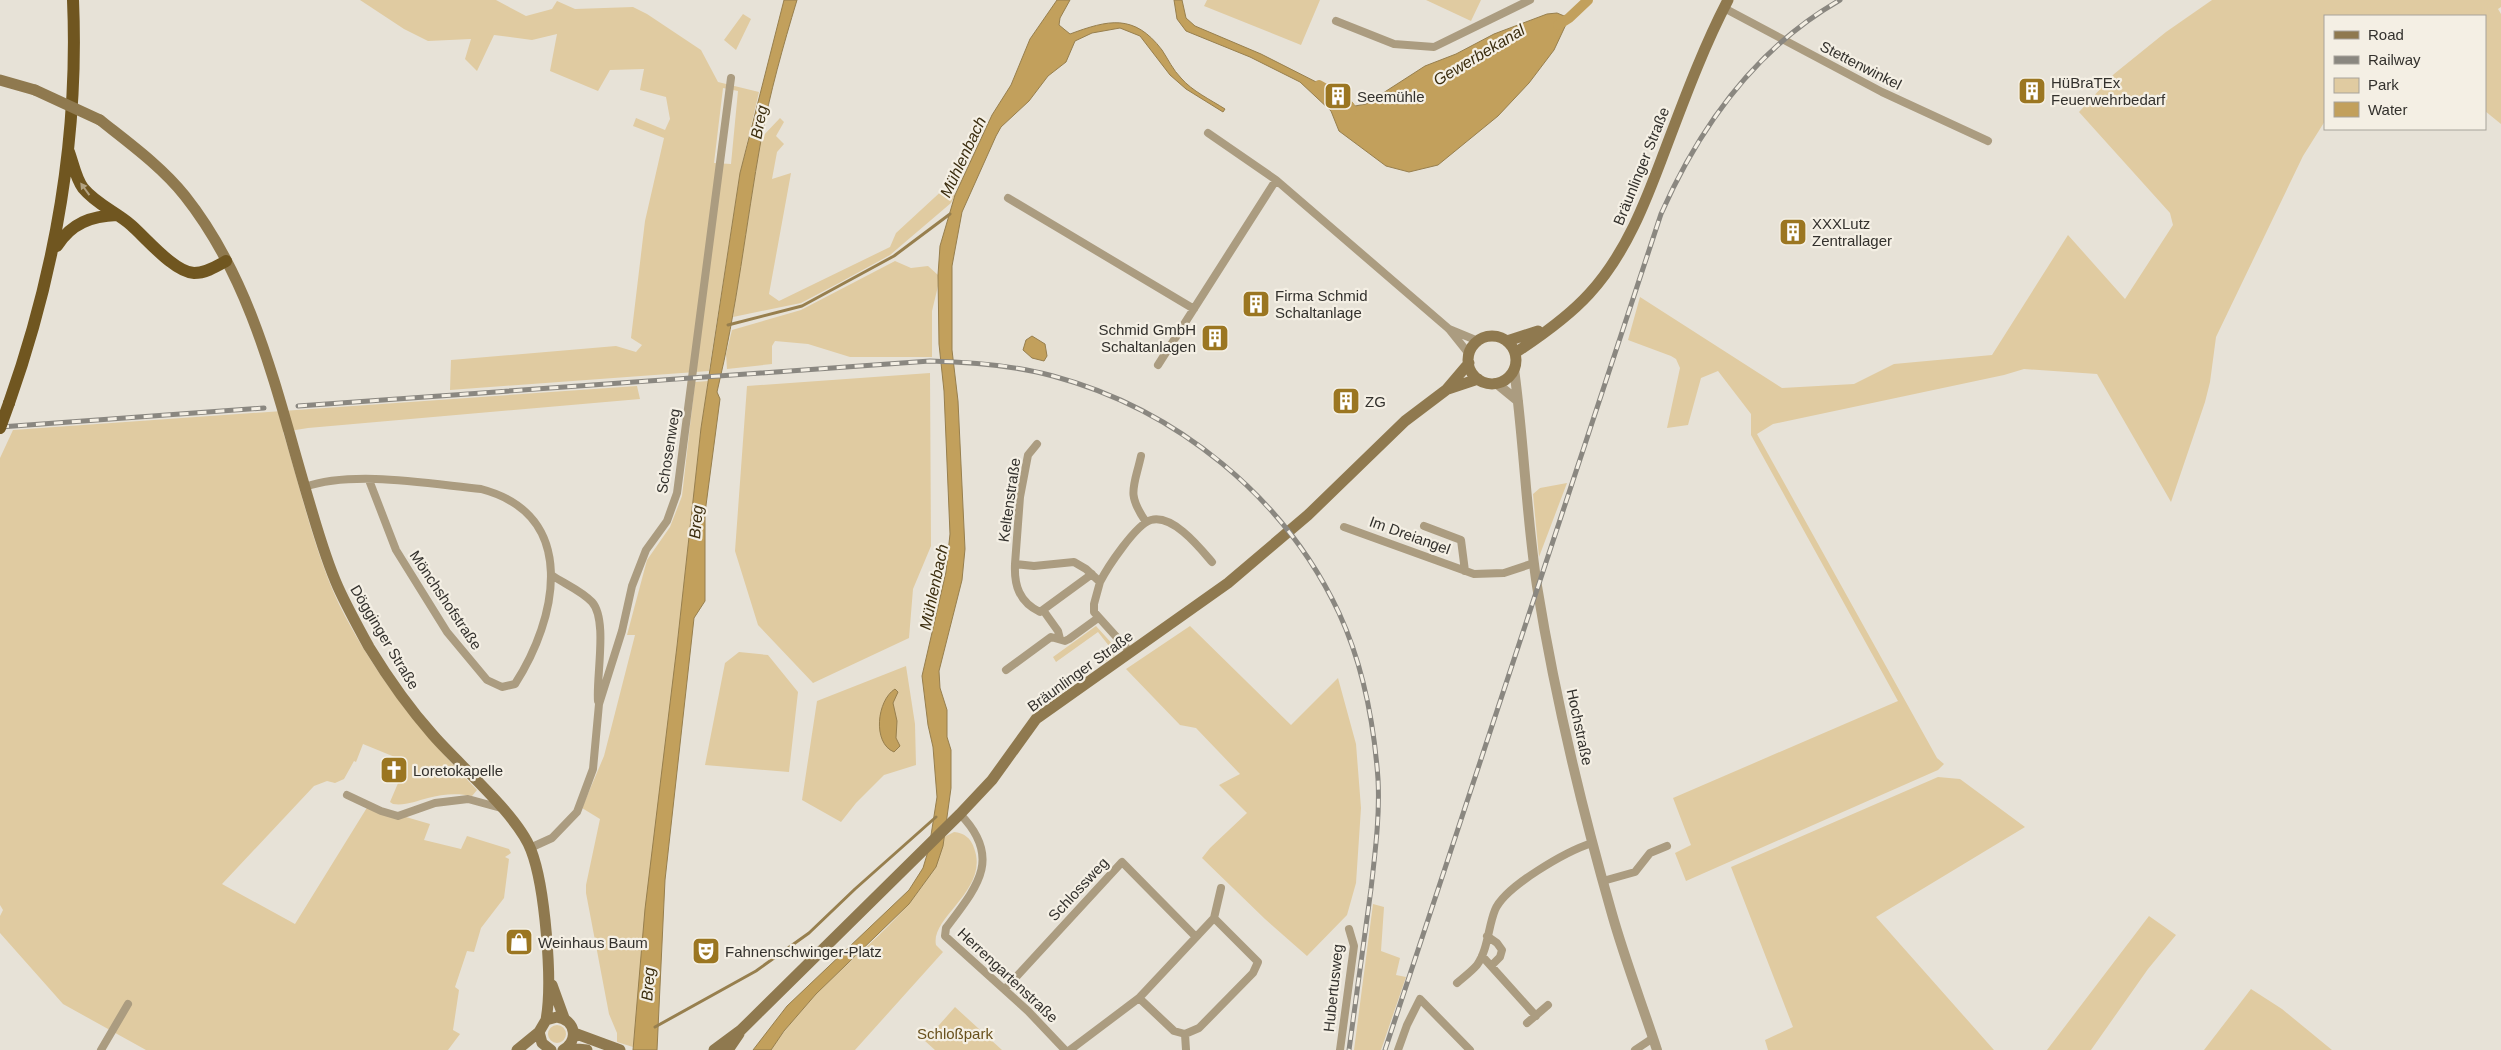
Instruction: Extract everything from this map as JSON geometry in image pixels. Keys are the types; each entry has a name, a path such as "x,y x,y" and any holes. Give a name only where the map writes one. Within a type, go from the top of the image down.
{"highway":[{"path":"0,428 24,360 54,250 62,210 74,60 73,0"},
{"path":"68,150 81,186 91,197 117,215 184,270 195,273 208,270 226,260"},
{"path":"54,250 62,237 85,220 96,216 117,215"}],"main road":[{"name":"Bräunlinger Straße","path":"1553,324 1589,294 1628,239 1648,196 1690,86 1726,4"},
{"name":"Dögginger Straße","path":"0,80 35,90 100,120 131,144 184,194 206,225 238,282 260,335 305,487 337,586 382,668 398,692 432,734 519,829 530,848 541,893 549,976 546,1020"},
{"path":"1507,341 1515,353 1514,368 1507,378 1496,383 1486,383 1478,379 1469,358 1478,341 1492,336 1507,341 1523,337 1553,324"},
{"path":"1515,353 1553,324"},
{"name":"Bräunlinger Straße","path":"714,1050 741,1030 960,814 992,780 1036,719 1228,583 1308,514 1406,420 1446,390 1469,358"},
{"name":"Bräunlinger Straße","path":"1446,390 1478,379"},
{"name":"Dögginger Straße","path":"549,976 564,1018 570,1023 574,1033"},
{"path":"517,1050 539,1032 546,1020 557,1016 564,1018"},
{"name":"Bräunlinger Straße","path":"728,1050 741,1030"},
{"path":"539,1032 544,1049"},
{"path":"565,1049 573,1040 574,1033 620,1050"},
{"path":"565,1049 587,1050"}],"street":[{"path":"1336,21 1394,44 1434,47 1530,0"},
{"name":"Stettenwinkel","path":"1726,4 1882,92 1988,141"},
{"name":"Schosenweg","path":"530,848 552,838 577,812 593,769 599,704 622,632 632,586 646,550 667,521 677,494 731,78"},
{"path":"1208,133 1276,180 1449,329 1469,358"},
{"path":"1158,365 1276,180"},
{"path":"1008,198 1194,309"},
{"path":"1449,329 1478,341"},
{"name":"Hochstraße","path":"1514,368 1534,563 1554,675 1592,843 1657,1050"},
{"path":"1496,383 1518,401"},
{"name":"Keltenstraße","path":"1037,444 1028,455 1020,497 1014,582 1020,594 1035,609 1040,612 1043,610"},
{"path":"1141,456 1132,496 1135,507 1146,522"},
{"name":"Mönchshofstraße","path":"305,487 330,482 370,480 481,489 494,492 527,512 548,545 553,576 537,646 515,684 502,687 487,680 447,632 396,550 370,480"},
{"path":"1130,652 1098,618 1094,604 1100,582 1114,558 1146,522 1152,519 1160,520 1180,529 1192,539 1212,562"},
{"name":"Im Dreiangel","path":"1424,526 1461,540 1464,550 1465,571"},
{"name":"Im Dreiangel","path":"1344,527 1465,571 1490,575 1504,573 1534,563"},
{"path":"1015,564 1034,566 1074,562 1100,582"},
{"path":"1060,638 1058,630 1043,610 1092,574"},
{"path":"553,576 592,602 598,612 600,623 597,686 599,704"},
{"path":"1006,670 1051,636 1069,639 1098,618"},
{"path":"347,794 381,811 398,816 435,803 468,799 501,808"},
{"name":"Herrengartenstraße","path":"960,814 981,842 984,855 973,892 946,928 945,936 1056,1037 1065,1050"},
{"path":"1457,983 1477,965 1482,956 1495,910 1506,892 1576,848 1592,843"},
{"path":"1603,881 1634,872 1650,853 1668,846"},
{"name":"Schlossweg","path":"1005,989 1122,862 1195,936"},
{"path":"1070,1050 1140,998 1195,936 1214,918 1221,888"},
{"path":"1140,998 1174,1031 1185,1034 1199,1028 1252,973 1258,962 1214,918"},
{"name":"Hubertusweg","path":"1340,1050 1354,946 1349,929"},
{"path":"1487,936 1502,950 1500,957 1491,966"},
{"path":"1482,956 1536,1016"},
{"path":"1398,1050 1407,1024 1420,999 1470,1050"},
{"path":"101,1050 128,1004"},
{"path":"1527,1023 1548,1006"},
{"path":"1185,1034 1186,1050"},
{"path":"1636,1050 1653,1038"}],"green space":[{"path":"360,0 496,0 526,16 552,9 557,1 575,9 633,7 647,14 701,50 718,82 759,92 740,173 709,371 450,390 451,360 616,346 636,352 642,345 631,338 645,221 664,138 633,126 636,118 665,130 670,119 666,97 640,90 644,69 610,70 598,91 550,71 557,34 532,40 494,35 477,71 465,59 471,39 428,41 404,29","holes":["723,88 738,91 731,164 714,163"]},
{"path":"1207,0 1320,0 1301,45 1204,6"},
{"path":"1426,0 1481,0 1471,21"},
{"path":"2212,0 2501,0 2501,7 2498,9 2501,14 2501,124 2486,112 2486,15 2324,15 2324,123 2303,156 2216,337 2210,382 2205,402 2171,502 2097,374 2024,369 2004,375 1773,424 1757,434 1937,758 1944,764 1938,770 1686,881 1675,853 1691,845 1673,798 1898,701 1751,435 1751,414 1718,371 1701,378 1688,425 1667,428 1680,368 1676,359 1671,356 1628,340 1640,297 1782,388 1854,384 1894,364 1992,355 2068,235 2125,299 2173,225 2170,213 2079,112 2114,74 2166,32"},
{"path":"743,14 751,19 736,50 724,40"},
{"path":"780,118 784,122 776,136 784,144 777,152 772,179 791,173 769,294 779,301 890,247 896,233 947,186 955,195 951,203 890,255 801,303 733,317 761,138"},
{"path":"895,261 911,268 928,266 938,275 938,286 932,311 932,357 850,357 808,344 775,341 772,346 772,364 727,369 726,354 732,330 801,310"},
{"path":"930,373 931,546 913,589 909,638 813,683 758,625 735,551 747,386"},
{"path":"708,381 701,428 633,1047 617,1042 617,1033 609,1014 586,893 600,819 582,808 604,756 635,635 627,635 647,560 670,527 682,496 695,382"},
{"path":"637,386 640,399 308,428 283,432 318,550 335,596 345,616 373,664 405,708 421,729 477,790 472,796 461,794 444,795 406,804 393,804 390,802 407,762 363,744 356,762 354,761 344,779 335,783 327,781 314,786 222,884 295,924 368,806 430,824 424,840 461,849 467,836 509,849 511,853 505,857 509,859 504,898 481,928 474,952 467,951 455,987 459,990 453,1030 460,1034 448,1050 146,1050 63,1004 0,933 0,916 3,910 0,905 0,458 13,430"},
{"path":"1567,483 1539,557 1533,494 1540,488"},
{"path":"1096,626 1115,647 1114,656 1100,665 1098,662 1113,651 1098,632 1056,662 1053,657"},
{"path":"1190,626 1291,725 1338,678 1356,744 1361,808 1356,883 1347,915 1307,956 1265,919 1202,858 1247,813 1219,785 1240,774 1196,728 1180,725 1126,669"},
{"path":"739,652 768,655 798,692 789,772 705,765 725,663"},
{"path":"906,666 915,724 916,765 884,775 856,803 841,822 802,800 817,701"},
{"path":"1938,777 1960,779 2025,827 1876,917 1994,1050 1768,1050 1765,1040 1793,1027 1731,867"},
{"path":"954,832 964,835 971,841 977,863 974,877 967,890 942,924 937,935 936,945 943,952 855,1050 771,1050 816,994 872,942 910,902 926,881 938,859 944,837"},
{"path":"1373,904 1384,907 1381,951 1400,958 1396,975 1406,977 1381,1050 1354,1050"},
{"path":"2149,916 2176,935 2148,969 2091,1050 2047,1050"},
{"path":"2251,989 2282,1009 2332,1050 2204,1050"},
{"name":"Schloßpark","path":"955,1007 1002,1050 935,1050 925,1041"},
{"path":"557,1025 563,1028 566,1034 563,1040 557,1043 551,1040 548,1034 551,1028"}],"water":[{"name":"Breg","path":"784,0 797,0 777,70 765,122 730,329 717,392 720,399 705,513 705,601 694,618 665,880 657,1050 633,1050 645,909 701,428 740,173"},
{"path":"1057,0 1070,0 1060,18 1059,25 1070,34 1108,23 1131,25 1152,38 1185,83 1225,109 1223,112 1186,89 1170,75 1140,36 1120,28 1092,33 1075,41 1066,62 1048,76 1029,101 1001,127 996,136 962,212 952,266 952,350 958,401 965,549 962,580 939,671 940,688 947,710 947,737 951,750 951,788 943,846 936,867 909,904 816,994 784,1031 771,1050 753,1050 787,1006 909,890 923,868 929,848 937,797 933,747 928,725 922,676 946,572 950,534 944,391 939,344 938,275 940,246 955,195 992,115 1011,85 1030,39"},
{"path":"1174,0 1182,0 1186,18 1195,26 1261,54 1332,90 1329,95 1343,103 1347,96 1355,106 1366,104 1425,66 1456,54 1494,34 1547,14 1557,13 1569,18 1554,50 1529,83 1498,116 1438,165 1409,172 1386,166 1339,131 1331,111 1300,82 1250,57 1186,31 1177,19"},
{"path":"1032,336 1045,344 1047,356 1044,361 1032,358 1023,350 1026,340"},
{"path":"895,689 898,692 893,703 897,721 896,738 900,746 894,752 882,740 880,721 884,702"}],"waterway":[{"name":"Gewerbekanal","path":"1558,25 1569,18 1588,0"},
{"name":"Gewerbekanal","path":"1319,85 1345,100 1352,110"},
{"path":"728,325 802,306 894,256 950,214"},
{"path":"655,1027 756,971 809,933 936,817"}],"railway":[{"path":"1385,1050 1661,214 1693,151 1733,93 1756,66 1782,42 1810,19 1840,0"},
{"path":"298,406 946,361 1008,367 1053,376 1098,391 1142,411 1183,435 1222,463 1257,496 1289,532 1316,571 1339,613 1361,674 1374,737 1378,779 1378,807 1371,889 1349,1050"},
{"path":"0,427 264,408"}],"place":[{"name":"HüBraTEx Feuerwehrbedarf","path":"2032,91"},
{"name":"Seemühle","path":"1338,96"},
{"name":"XXXLutz Zentrallager","path":"1793,232"},
{"name":"Firma Schmid Schaltanlage","path":"1256,304"},
{"name":"Schmid GmbH Schaltanlagen","path":"1215,338"},
{"name":"ZG","path":"1346,401"},
{"name":"Loretokapelle","path":"394,770"},
{"name":"Weinhaus Baum","path":"519,942"},
{"name":"Fahnenschwinger-Platz","path":"706,951"}],"water label":[{"name":"Mühlenbach","path":"963,157"},
{"name":"Mühlenbach","path":"934,587"}]}
